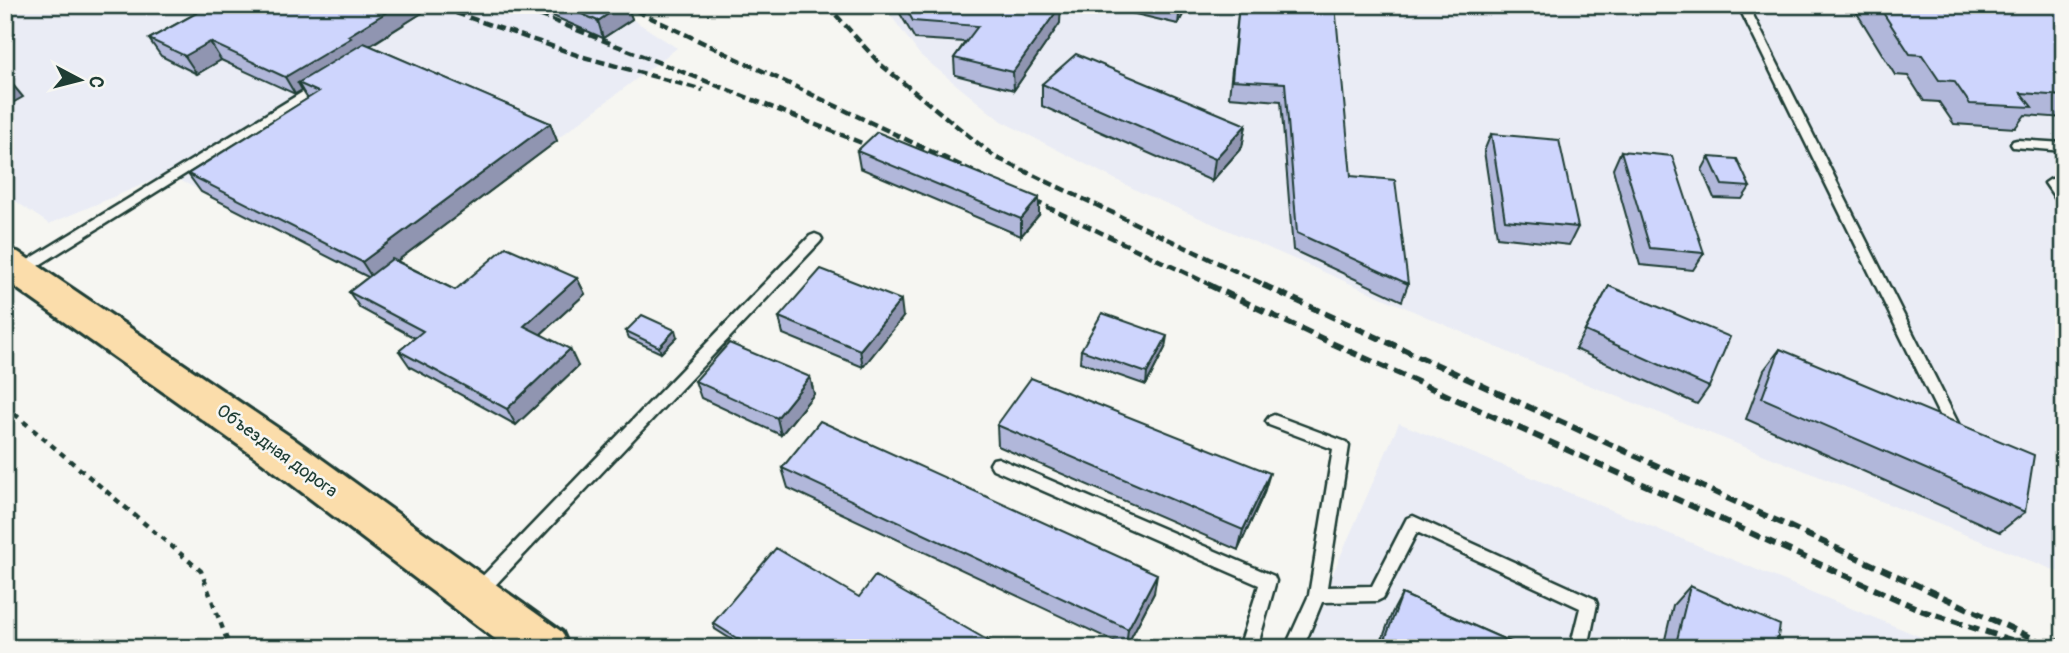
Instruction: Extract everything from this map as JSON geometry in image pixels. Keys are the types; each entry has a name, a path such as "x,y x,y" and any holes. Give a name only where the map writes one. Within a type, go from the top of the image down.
{"main road":[{"name":"Объездная дорога","path":"13,266 276,449 545,648"}],"lane":[{"path":"1743,5 1952,427"},
{"path":"13,266 328,81"},
{"path":"2017,144 2064,147"},
{"path":"2064,184 2052,183 2064,202"},
{"path":"475,596 815,239"},
{"path":"1274,421 1341,446 1317,595 1294,648"},
{"path":"998,464 1268,581 1248,648"},
{"path":"1317,595 1377,593 1413,523 1589,604 1579,648"}],"path":[{"path":"5,406 201,571 230,648"}],"shaded area":[{"path":"5,5 599,5 632,19 677,48 373,279 168,174 49,224 5,194"},
{"path":"883,5 2064,5 2064,574 1521,358 1140,192 1001,121 920,55"},
{"path":"1399,423 1948,648 1300,648"}],"building":[{"path":"211,5 398,5 348,36 351,38 285,77 210,42 185,56 149,39"},
{"path":"561,5 621,5 598,21"},
{"path":"904,5 1061,5 1013,72 954,58 978,26 913,21"},
{"path":"1239,5 1335,5 1351,176 1395,180 1408,284 1297,233 1285,83 1232,80"},
{"path":"1878,5 2064,5 2064,96 2021,93 2032,107 1970,104 1954,81 1939,80 1922,55 1910,54"},
{"path":"364,43 550,123 362,262 188,174 318,92 298,83"},
{"path":"1076,54 1246,125 1215,159 1042,84"},
{"path":"5,81 13,85 5,89"},
{"path":"877,132 1039,198 1021,219 857,151"},
{"path":"1491,134 1559,140 1578,227 1505,220"},
{"path":"1621,151 1672,156 1704,253 1650,248"},
{"path":"1709,157 1737,159 1750,187 1722,185"},
{"path":"506,247 577,278 524,326 570,349 507,409 399,351 423,331 349,292 392,259 455,290"},
{"path":"821,269 901,300 860,350 779,317"},
{"path":"1609,286 1730,337 1709,387 1585,331"},
{"path":"1102,313 1167,336 1147,373 1081,350"},
{"path":"642,315 675,330 659,347 626,331"},
{"path":"729,343 810,377 777,418 695,381"},
{"path":"1780,349 2034,455 2025,512 1762,398"},
{"path":"1031,378 1270,473 1243,530 997,425"},
{"path":"820,421 1157,574 1128,629 782,468"},
{"path":"776,548 859,597 875,576 1001,648 752,648 713,623"},
{"path":"1690,586 1780,625 1776,648 1675,648"},
{"path":"1402,594 1524,648 1382,648"},
{"path":"2057,639 2064,642 2064,648 2056,648"}],"railway":[{"path":"514,5 882,151"},
{"path":"624,5 987,178"},
{"path":"827,5 880,64 995,157 1267,286"},
{"path":"456,13 580,56 703,90"},
{"path":"1022,195 1213,286"},
{"path":"1209,285 1923,611 2035,648"},
{"path":"1263,285 2054,648"}]}
